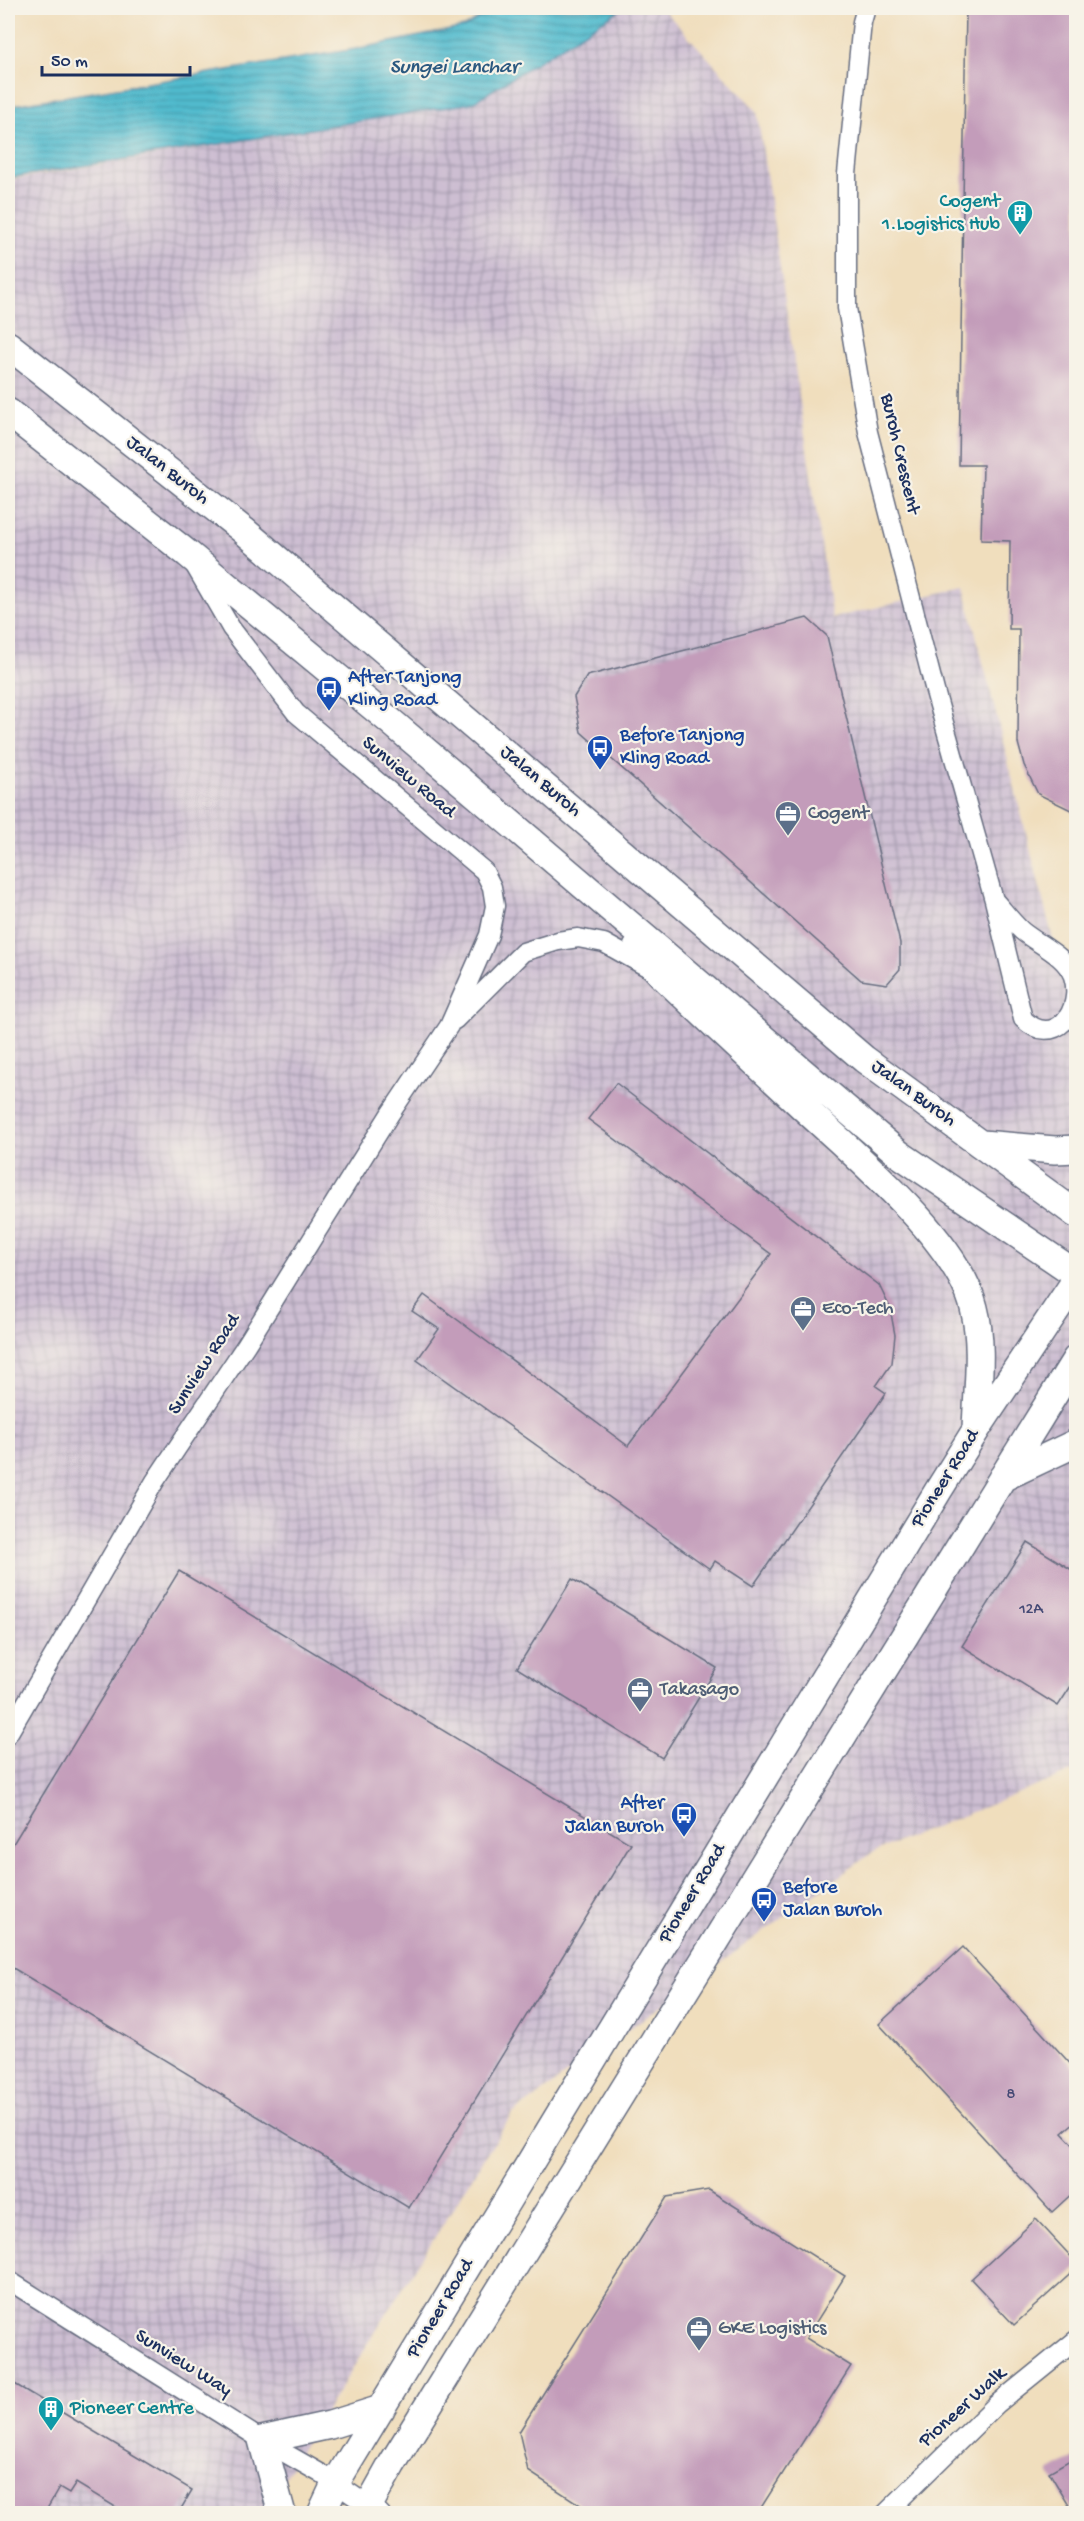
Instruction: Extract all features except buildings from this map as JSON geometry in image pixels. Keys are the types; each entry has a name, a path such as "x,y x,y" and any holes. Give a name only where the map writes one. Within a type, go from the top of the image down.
{"main road":[{"name":"Jalan Buroh","path":"8,345 243,530 864,1059 1077,1214"},
{"path":"8,412 188,554 557,861 899,1154 1077,1274"},
{"path":"557,861 663,976 895,1194 942,1246 961,1278 974,1307 979,1354 976,1430"},
{"path":"981,1144 1055,1150 1077,1149"},
{"name":"Pioneer Road","path":"321,2514 335,2484 976,1430 1077,1280"},
{"name":"Pioneer Road","path":"371,2511 1077,1359"},
{"path":"1002,1478 1077,1443"},
{"path":"282,2514 262,2439 330,2425 381,2409"}],"street":[{"name":"Buroh Crescent","path":"866,8 862,22 846,174 847,308 868,432 935,691 994,900 1023,1019 1030,1026 1044,1029 1057,1028 1070,1018 1076,1004 1073,976 1065,963 1021,930 994,900"},
{"name":"Sunview Road","path":"8,1734 154,1481 246,1345 390,1114 449,1026 489,934 495,906 492,887 484,871 296,712 231,628 188,554"},
{"name":"Sunview Road","path":"449,1026 523,952 558,941 578,939 604,943 663,976"},
{"name":"Sunview Way","path":"8,2280 335,2484"},
{"name":"Pioneer Walk","path":"885,2514 997,2404 1077,2340"},
{"path":"335,2484 371,2511"}],"shaded area":[{"path":"623,8 662,8 757,111 832,618 964,587 1076,1031 1076,1770 873,1852 512,2114 262,2513 8,2513 8,180 472,103"}],"water":[{"name":"Sungei Lanchar","path":"495,8 623,8 472,103 8,178 8,106 356,49 465,27"}],"place":[{"name":"Cogent 1.Logistics Hub","path":"1020,236"},
{"name":"After Tanjong Kling Road","path":"329,712"},
{"name":"Before Tanjong Kling Road","path":"600,771"},
{"name":"Cogent","path":"788,837"},
{"name":"Eco-Tech","path":"803,1332"},
{"name":"Takasago","path":"640,1713"},
{"name":"After Jalan Buroh","path":"684,1838"},
{"name":"Before Jalan Buroh","path":"764,1923"},
{"name":"GKE Logistics","path":"699,2352"},
{"name":"Pioneer Centre","path":"51,2432"}]}
